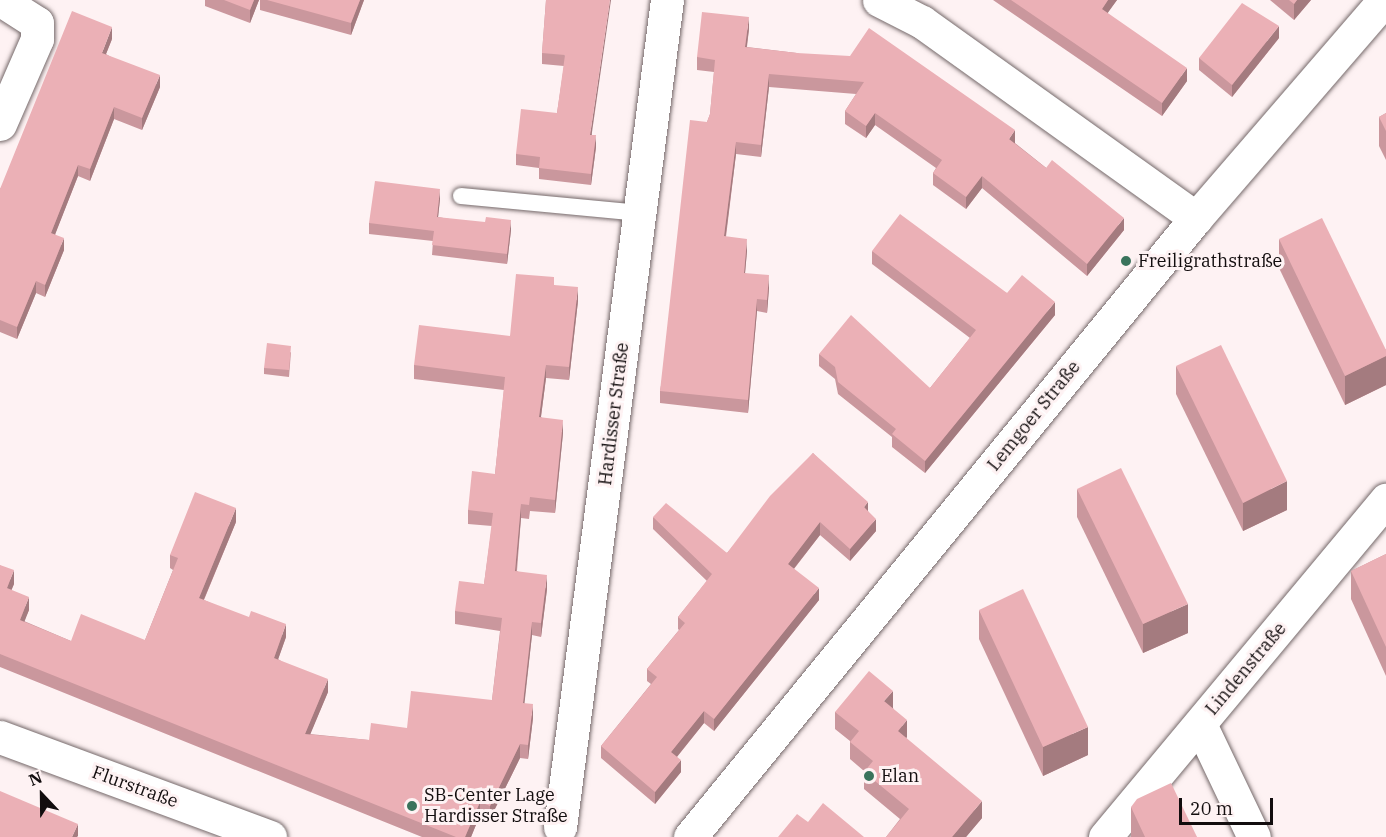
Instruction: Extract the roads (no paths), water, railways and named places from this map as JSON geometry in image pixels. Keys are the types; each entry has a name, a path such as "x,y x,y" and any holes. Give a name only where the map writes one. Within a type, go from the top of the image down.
{"street":[{"path":"0,124 37,39 37,23 1,0"},
{"name":"Hardisser Straße","path":"560,827 667,0"},
{"path":"879,0 922,22 1196,218"},
{"name":"Lemgoer Straße","path":"690,837 1196,218 1384,0"},
{"name":"Lindenstraße","path":"1105,837 1386,500"},
{"path":"1200,724 1254,837"},
{"name":"Flurstraße","path":"0,737 270,837"}],"lane":[{"path":"461,196 640,213"}],"place":[{"name":"Freiligrathstraße","path":"1126,261"},
{"name":"Elan","path":"869,776"},
{"name":"SB-Center Lage Hardisser Straße","path":"412,806"}]}
